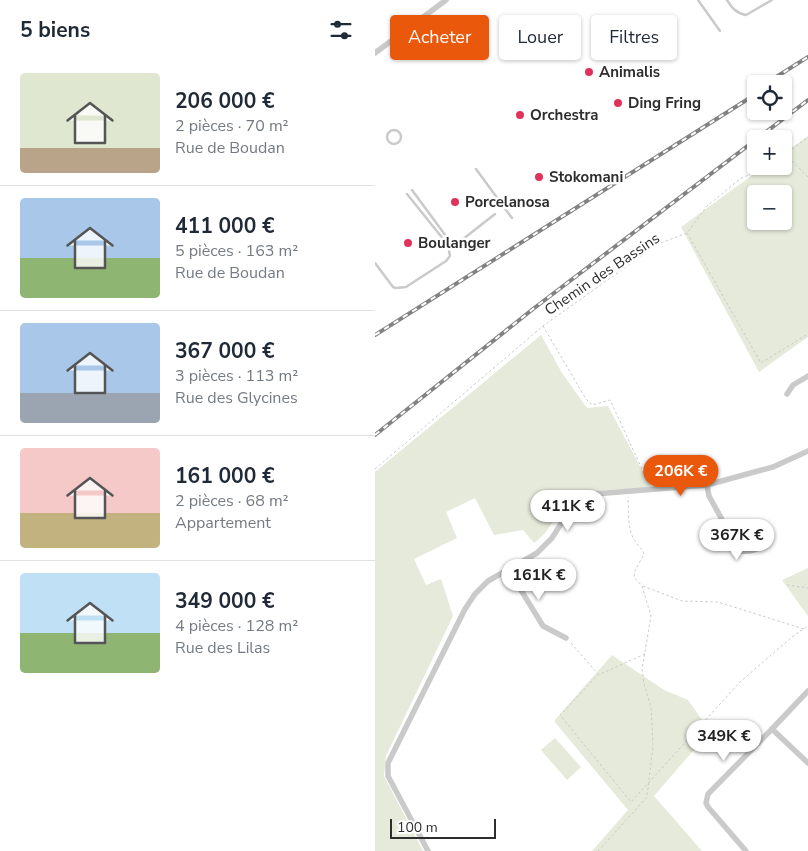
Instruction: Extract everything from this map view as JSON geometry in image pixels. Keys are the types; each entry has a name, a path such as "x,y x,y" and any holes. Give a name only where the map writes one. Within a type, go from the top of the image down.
{"street":[{"path":"375,53 446,0"},
{"path":"787,394 793,385 808,376"},
{"path":"428,851 388,776 388,763 465,609 475,594 488,581 537,553 552,538 571,508 580,500 593,494 707,485 773,467 808,451"},
{"path":"707,485 709,496 730,534 728,547 731,550 755,550 759,549 761,545 756,534 730,534"},
{"path":"507,569 543,626 566,638"},
{"path":"747,851 709,807 706,803 706,798 739,761 808,691"},
{"path":"772,729 808,762"}],"lane":[{"path":"698,0 720,31"},
{"path":"727,0 731,7 739,14 746,15 772,0"},
{"path":"763,0 765,4"},
{"path":"395,130 399,133 400,139 396,144 391,143 387,139 390,131 395,130"},
{"path":"476,169 512,218"},
{"path":"412,190 451,243 456,244 495,214"},
{"path":"375,263 393,287 399,288 413,283 446,261 450,256 448,246 407,194"}],"path":[{"path":"792,149 808,137"},
{"path":"792,163 808,178"},
{"name":"Chemin des Bassins","path":"652,490 610,400 592,404 586,399 543,326 659,244 687,232 707,206 740,179 748,175"},
{"path":"687,232 761,363 808,334"},
{"path":"375,469 543,326"},
{"path":"598,851 647,797 653,746 651,707 644,684 642,669 651,616 642,586 634,577 644,554 643,549 635,542 631,534 627,492"},
{"path":"787,585 808,588"},
{"path":"642,586 682,601 718,602 804,629"},
{"path":"645,654 598,675 560,716 631,802 740,682 791,637 808,626"},
{"path":"566,638 598,675"}],"green space":[{"path":"808,136 808,337 759,372 681,227 753,175 792,175 792,147"},
{"path":"541,335 562,373 587,408 608,406 652,489 605,490 582,495 571,500 559,512 544,534 534,543 523,530 494,535 475,498 446,512 457,538 414,559 426,585 441,579 453,616 386,756 384,776 423,851 375,851 375,472"},
{"path":"808,568 808,616 782,580"},
{"path":"612,655 664,690 688,700 710,731 654,796 702,851 592,851 628,810 554,721"},
{"path":"555,738 581,767 567,780 541,750"}],"railway":[{"path":"779,75 808,57"},
{"path":"375,335 747,100"},
{"path":"375,435 533,309 808,100"}],"place":[{"name":"Animalis","path":"589,72"},
{"name":"Ding Fring","path":"618,103"},
{"name":"Orchestra","path":"520,115"},
{"name":"Stokomani","path":"539,177"},
{"name":"Porcelanosa","path":"455,202"},
{"name":"Boulanger","path":"408,243"}]}
